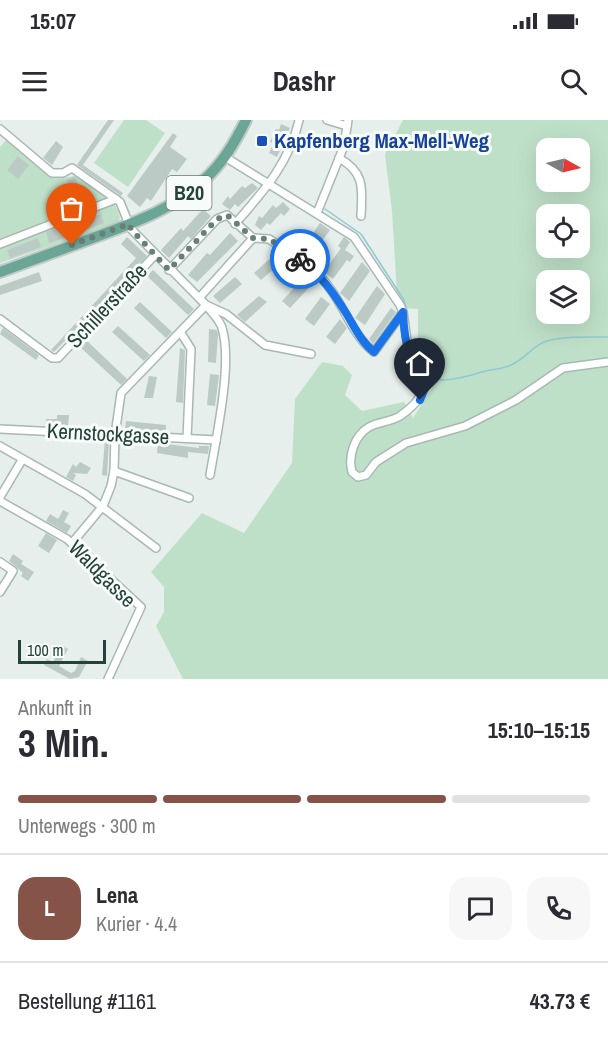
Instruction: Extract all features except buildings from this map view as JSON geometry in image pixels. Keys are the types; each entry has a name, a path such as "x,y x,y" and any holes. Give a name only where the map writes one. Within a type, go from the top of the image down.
{"main road":[{"name":"B20","path":"0,272 129,224 184,196 206,178 225,157 246,120"}],"street":[{"path":"236,224 270,185 289,150 299,120"},
{"path":"317,213 339,158 348,123 327,120"},
{"path":"0,129 52,173 63,173 72,168 116,199 125,211 131,229 206,305 222,327 225,357 222,407 210,475"},
{"path":"225,157 354,237 403,312 410,355 416,375 426,385 420,400 398,417 368,428 360,435 350,454 352,472 358,477 366,475 376,462 406,443 465,426 516,400 563,368 608,362"},
{"path":"339,158 356,173 363,185 361,216"},
{"path":"0,244 116,199"},
{"path":"169,270 217,219 227,215 253,238 269,239 314,269 330,288 359,335 374,352 403,312"},
{"path":"198,298 253,238"},
{"name":"Schillerstraße","path":"0,321 52,358 58,358 155,255"},
{"path":"72,543 103,506 114,471 115,435 121,393 206,305"},
{"path":"206,305 226,314 265,345 311,354"},
{"path":"181,333 191,349 187,438"},
{"name":"Kernstockgasse","path":"0,429 216,440"},
{"path":"0,446 85,494 156,548"},
{"path":"0,499 22,460"},
{"path":"114,471 189,498"},
{"name":"Waldgasse","path":"0,499 72,543 141,607 108,679"},
{"path":"0,562 13,571 0,592"}],"green space":[{"path":"124,120 146,120 165,133 128,187 94,163"},
{"path":"403,120 608,120 608,679 183,679 156,626 164,612 164,587 151,572 202,513 244,533 292,463 295,399 322,362 343,366 352,375 345,395 362,411 404,402 413,418 433,386 418,367 418,309 405,308 397,295 392,211 385,154"},
{"path":"6,140 52,176 64,178 78,175 98,188 118,210 120,218 117,223 0,263 0,147"}],"waterway":[{"path":"325,209 361,234 404,300 406,310"},
{"path":"408,321 413,358"},
{"path":"417,368 431,378 449,380 510,366 547,341 608,337"}],"way so far":[{"path":"72,245 129,224 169,270 217,219 227,215 253,238 269,239 300,259"}],"place":[{"name":"Kapfenberg Max-Mell-Weg","path":"262,141"}],"route":[{"path":"300,259 314,269 330,288 359,335 368,348 374,352 403,312 410,355 416,375 426,385 420,400"}]}
